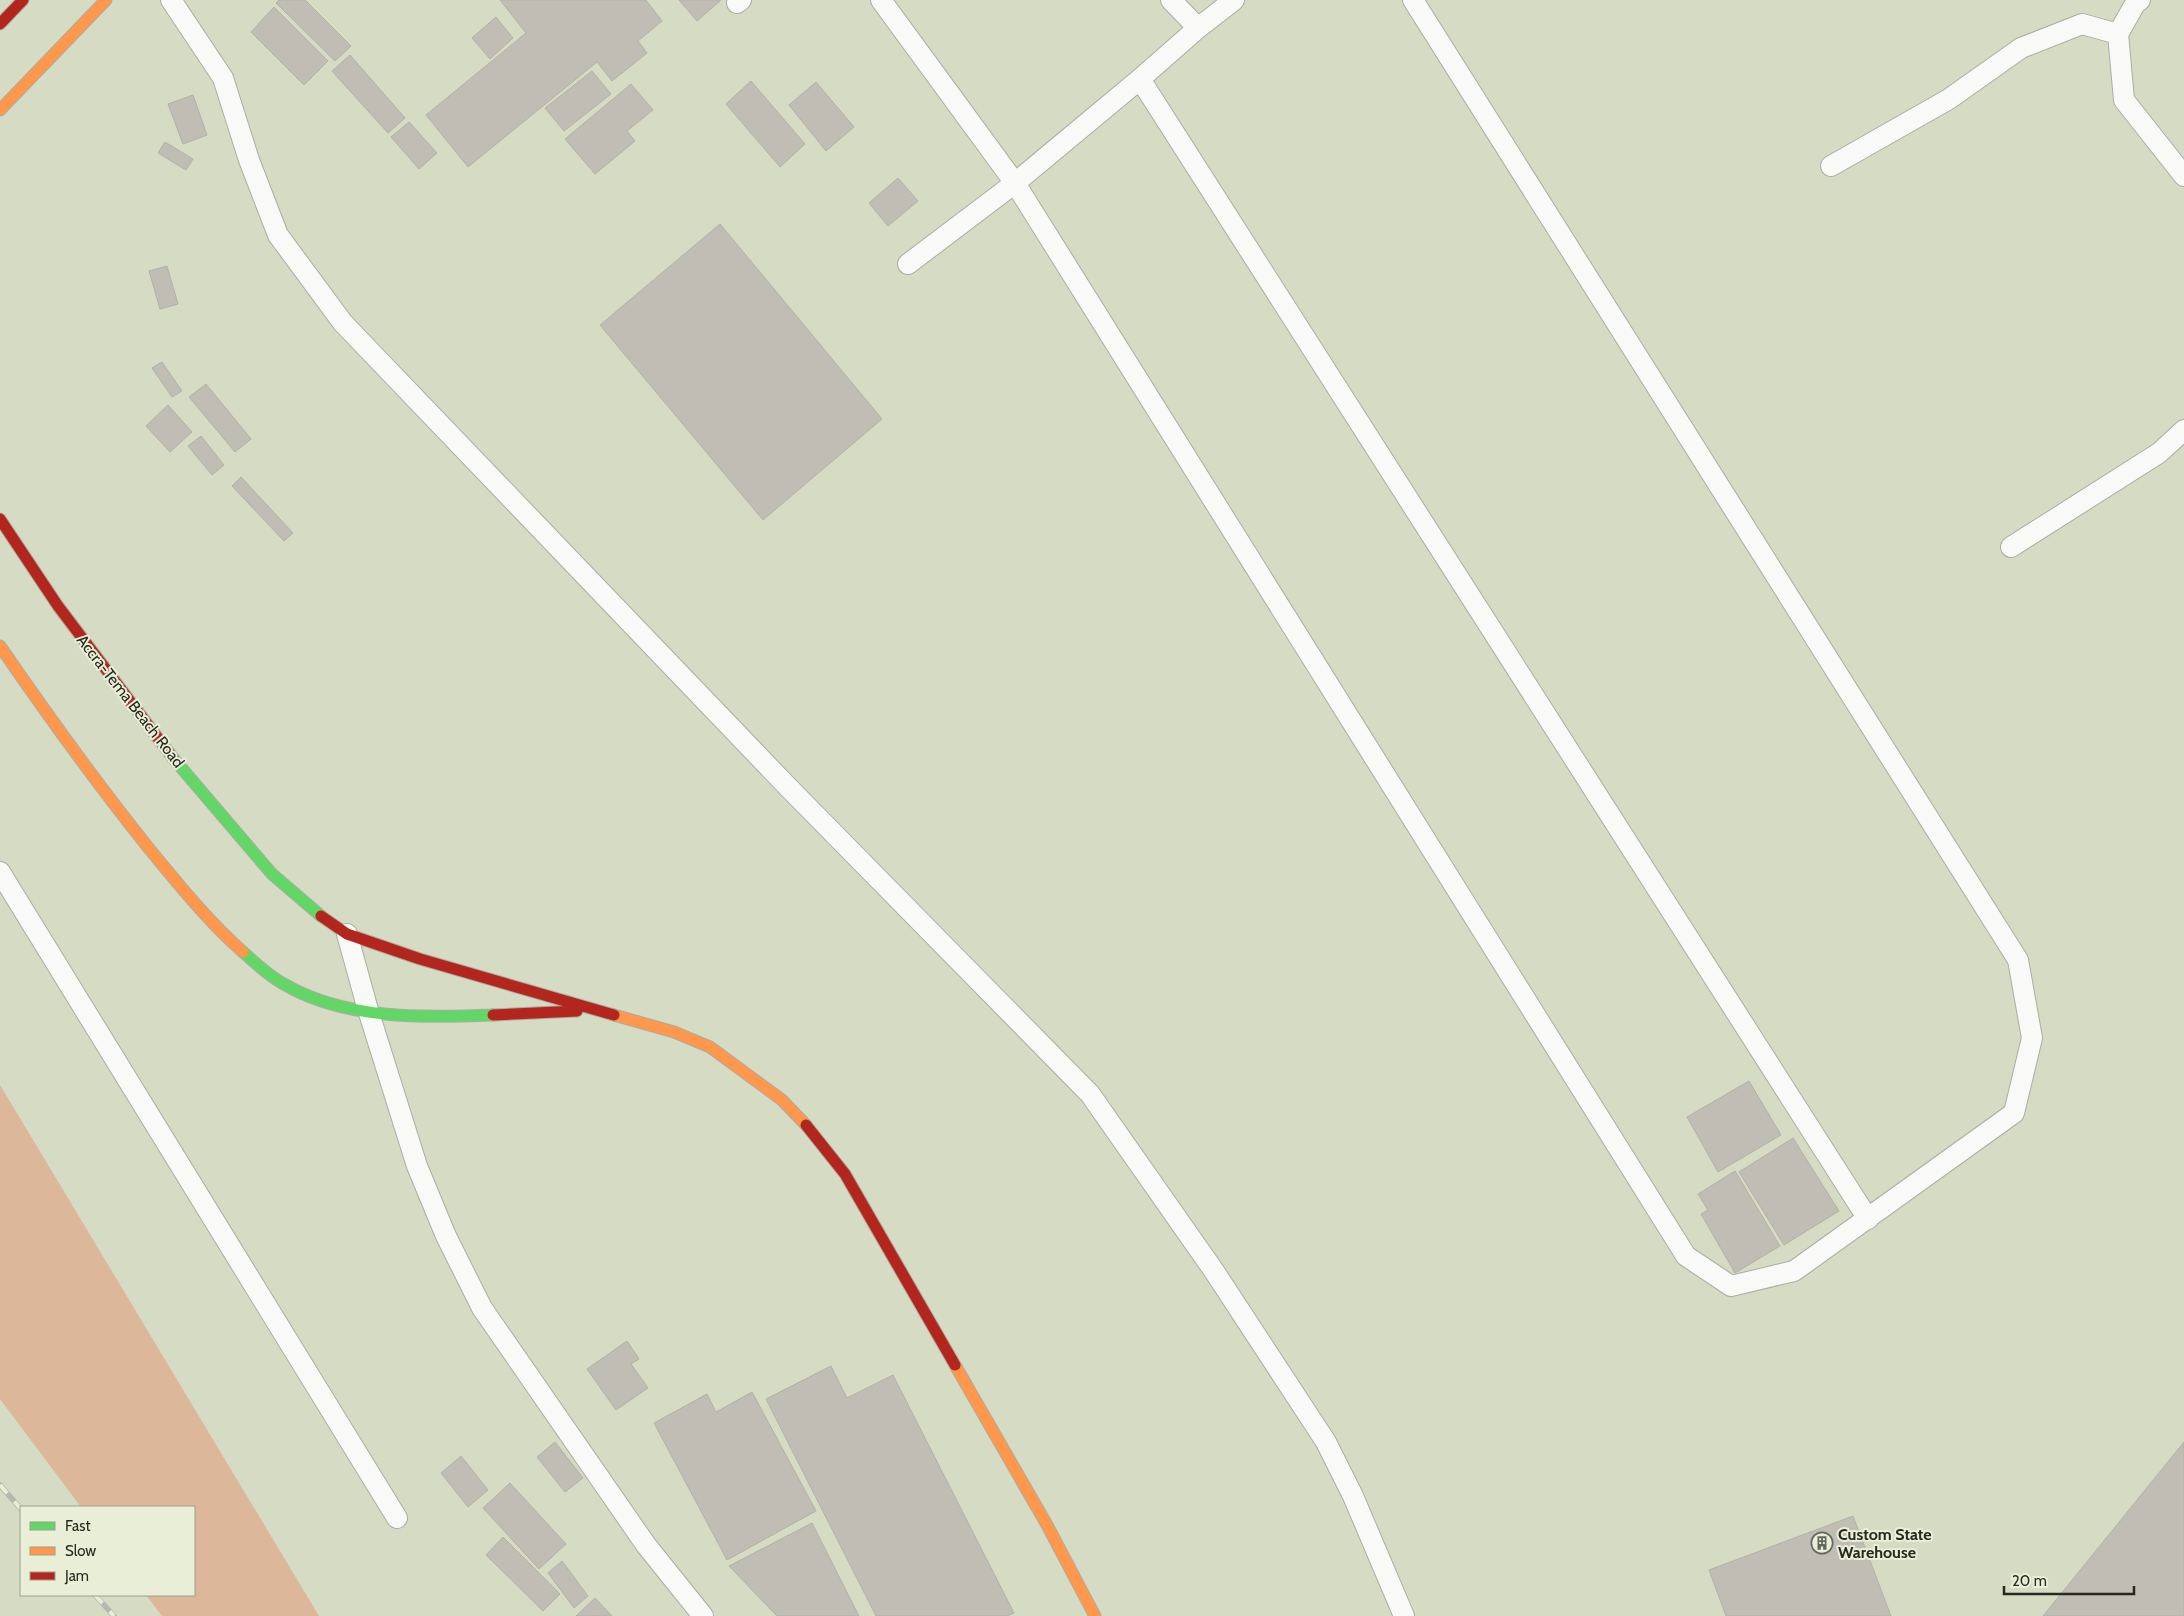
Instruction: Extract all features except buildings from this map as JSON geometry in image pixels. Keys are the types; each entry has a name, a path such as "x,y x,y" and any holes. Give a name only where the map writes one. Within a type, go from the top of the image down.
{"main road":[{"path":"0,24 23,0"},
{"path":"0,110 106,0"},
{"name":"Accra-Tema Beach Road","path":"0,519 58,606 176,761 272,874 322,917 347,934 420,959 674,1032 710,1047 782,1100 815,1134 845,1174 864,1204 1047,1525 1095,1616"},
{"path":"0,646 106,794 193,902 235,944 276,979 305,993 342,1007 400,1015 458,1016 601,1010"}],"lane":[{"path":"171,0 223,78 249,160 278,235 342,323 787,786 1090,1094 1214,1270 1326,1442 1352,1496 1404,1616"},
{"path":"881,0 1015,183 1686,1256 1730,1286 1794,1271 2014,1113 2032,1038 2018,960 1413,0"},
{"path":"1171,0 1198,28"},
{"path":"908,264 1015,183 1198,28 1234,0"},
{"path":"2140,0 2135,4 2118,34 2124,100 2184,176"},
{"path":"1831,166 1949,99 2021,48 2082,24 2118,34"},
{"path":"1140,79 1868,1219"},
{"path":"2011,547 2159,453 2184,430"},
{"path":"0,872 397,1518"},
{"path":"347,934 368,1010 417,1166 446,1236 482,1308 646,1545 703,1616"}],"shaded area":[{"path":"0,0 2184,0 2184,1616 0,1616"},
{"path":"0,1085 319,1616 162,1616 147,1596 195,1596 195,1506 80,1506 0,1399"}],"railway":[{"path":"0,1485 20,1508"},
{"path":"96,1596 114,1616"}],"traffic: fast":[{"path":"173,758 272,874 321,916"},
{"path":"243,952 267,973 282,983 306,995 331,1004 384,1014 412,1016 493,1015"}],"traffic: slow":[{"path":"0,110 106,0"},
{"path":"0,646 74,750 151,851 207,916 243,952"},
{"path":"614,1015 674,1032 710,1047 782,1100 806,1125"},
{"path":"955,1365 1047,1525 1095,1616"}],"traffic: jam":[{"path":"0,24 23,0"},
{"path":"0,519 58,606 173,758"},
{"path":"321,916 347,934 420,959 614,1015"},
{"path":"493,1015 577,1011"},
{"path":"806,1125 845,1174 955,1365"}],"place":[{"name":"Custom State Warehouse","path":"1822,1543"}]}
